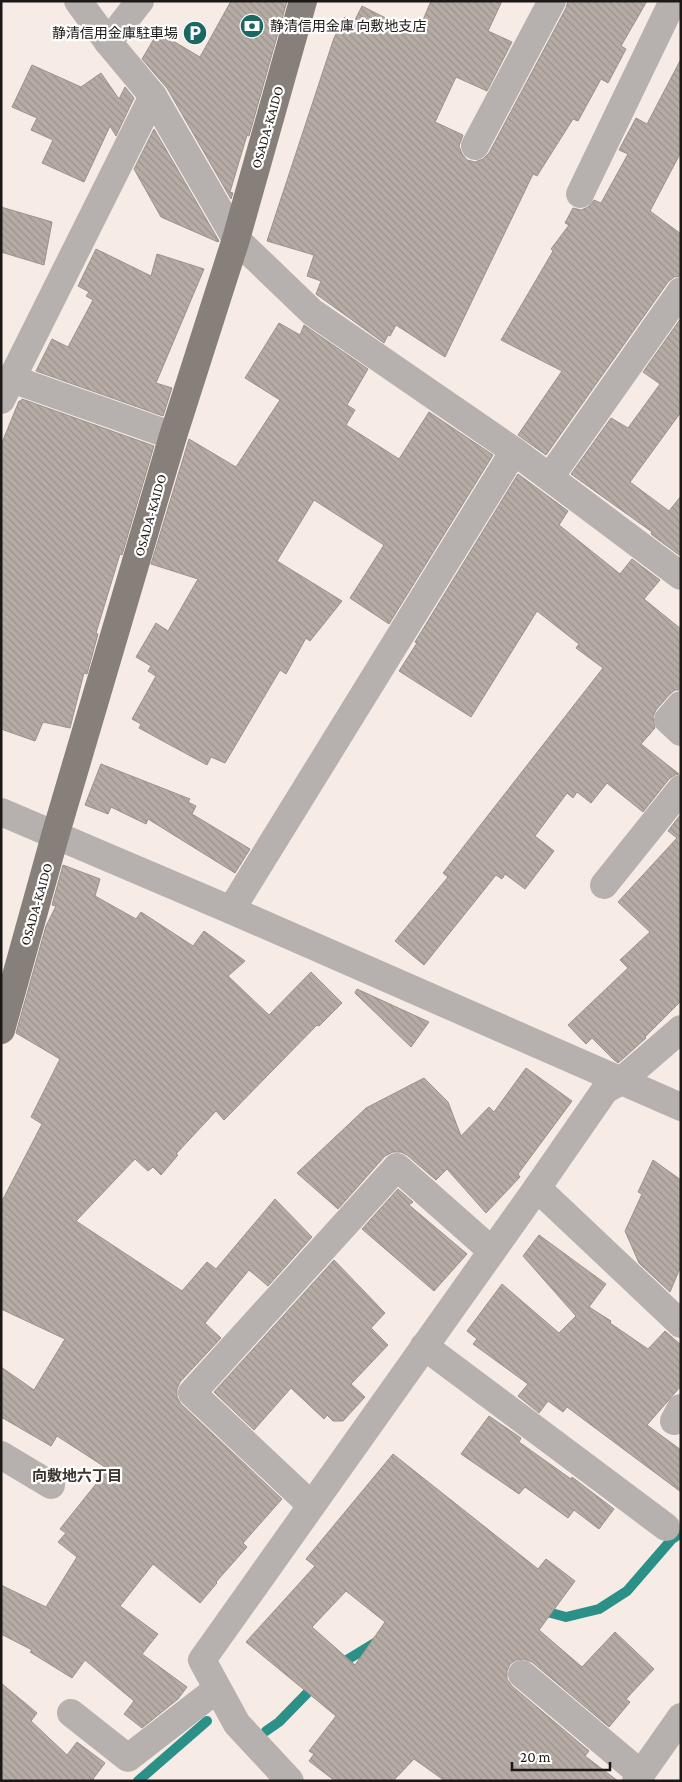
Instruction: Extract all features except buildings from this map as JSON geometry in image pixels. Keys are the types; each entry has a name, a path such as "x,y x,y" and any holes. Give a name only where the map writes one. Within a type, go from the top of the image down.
{"main road":[{"name":"OSADA-KAIDO","path":"1,1030 55,836 173,436 236,239 303,1"}],"street":[{"path":"78,1 108,42 153,96 236,239 312,312 514,451 681,576"},
{"path":"108,42 140,1"},
{"path":"475,146 552,1"},
{"path":"580,194 673,1"},
{"path":"153,96 6,389 173,436"},
{"path":"550,477 681,291"},
{"path":"230,910 514,451"},
{"path":"681,705 668,720 681,732"},
{"path":"604,886 681,789"},
{"path":"1,812 681,1107"},
{"path":"290,1781 237,1724 202,1660 537,1188 604,1090 621,1081 681,1029"},
{"path":"311,1505 192,1394 397,1166 492,1251"},
{"path":"537,1188 681,1324"},
{"path":"424,1346 666,1527"},
{"path":"1,1455 51,1485"},
{"path":"522,1674 638,1777 681,1717"},
{"path":"71,1712 128,1758 218,1689"}],"waterway":[{"path":"540,1610 566,1617 599,1609 627,1591 672,1539 681,1533"},
{"path":"337,1666 378,1641"},
{"path":"266,1731 279,1722 316,1684"},
{"path":"138,1781 207,1721"}],"place":[{"name":"静清信用金庫 向敷地支店","path":"252,26"},
{"name":"静清信用金庫駐車場","path":"195,33"}],"district":[{"name":"向敷地六丁目","path":"77,1476"}]}
